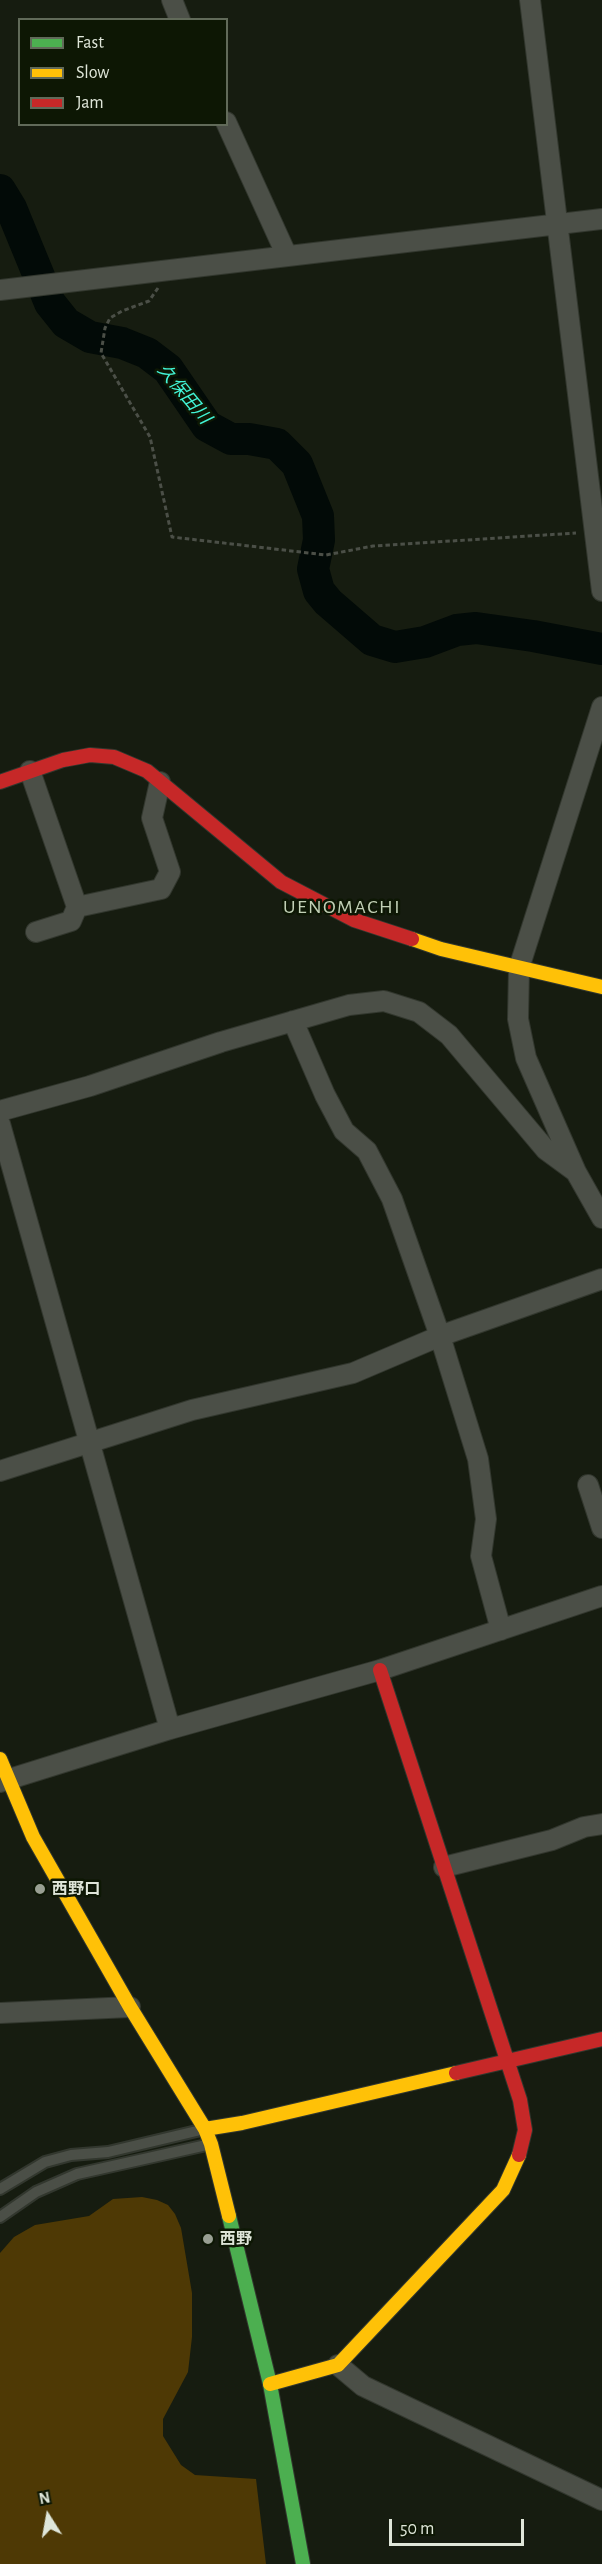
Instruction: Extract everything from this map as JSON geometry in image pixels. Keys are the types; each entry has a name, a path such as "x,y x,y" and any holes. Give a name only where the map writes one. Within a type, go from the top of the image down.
{"street":[{"path":"172,0 179,18"},
{"path":"530,0 602,591"},
{"path":"228,126 287,256"},
{"path":"0,290 602,219"},
{"path":"602,707 519,968 518,1019 526,1058 576,1172 602,1218"},
{"path":"0,782 63,760 90,755 114,757 147,771 281,882 354,921 441,949 602,987"},
{"path":"30,771 77,907 71,921 36,932"},
{"path":"77,907 161,889 170,872 152,818 160,782"},
{"path":"0,1111 90,1086 221,1042 293,1021 349,1005 384,1001 419,1012 449,1035 546,1150 576,1172"},
{"path":"293,1021 325,1095 344,1131 367,1151 392,1198 440,1336 478,1459 486,1519 481,1556 501,1630"},
{"path":"0,1124 170,1729"},
{"path":"0,1472 192,1410 353,1373 440,1336 602,1279"},
{"path":"588,1485 602,1528"},
{"path":"3,1780 170,1729 380,1670 602,1596"},
{"path":"270,2384 338,2365 503,2190 518,2160 525,2130 520,2100 380,1670"},
{"path":"0,1759 3,1780 33,1837 130,2007 205,2129 211,2144 270,2384 303,2564"},
{"path":"444,1867 468,1859 552,1840 570,1831 602,1824"},
{"path":"0,2013 130,2007"},
{"path":"205,2129 335,2102 602,2039"},
{"path":"211,2144 246,2135 335,2102"},
{"path":"338,2365 363,2386 602,2500"}],"lane":[{"path":"0,2189 45,2162 71,2155 108,2152 205,2129"},
{"path":"0,2217 36,2192 77,2174 211,2144"}],"path":[{"path":"158,272 158,292 149,301 110,318 105,328 101,353 150,437 172,537 326,555 372,546 596,528"}],"shaded area":[{"path":"142,2197 168,2205 175,2214 181,2228 192,2293 192,2337 188,2372 163,2419 163,2436 181,2465 195,2475 256,2479 266,2564 0,2564 0,2253 14,2237 35,2225 89,2216 113,2199"}],"waterway":[{"name":"久保田川","path":"0,190 11,208 50,303 66,323 90,337 122,343 147,353 168,369 207,426 231,439 249,439 277,444 297,464 318,516 319,540 313,569 319,591 328,602 372,640 395,647 425,642 457,630 476,628 602,649"}],"traffic: fast":[{"path":"229,2216 270,2384 303,2564"}],"traffic: slow":[{"path":"412,939 441,949 602,987"},
{"path":"0,1759 33,1837 130,2007 205,2129 229,2216"},
{"path":"205,2129 242,2123 456,2073"},
{"path":"270,2384 338,2365 503,2190 519,2155"}],"traffic: jam":[{"path":"0,782 63,760 90,755 114,757 147,771 281,882 354,920 412,939"},
{"path":"380,1670 520,2100 525,2130 519,2155"},
{"path":"456,2073 602,2039"}],"place":[{"name":"西野口","path":"40,1889"},
{"name":"西野","path":"208,2239"}],"district":[{"name":"UENOMACHI","path":"342,907"}]}
